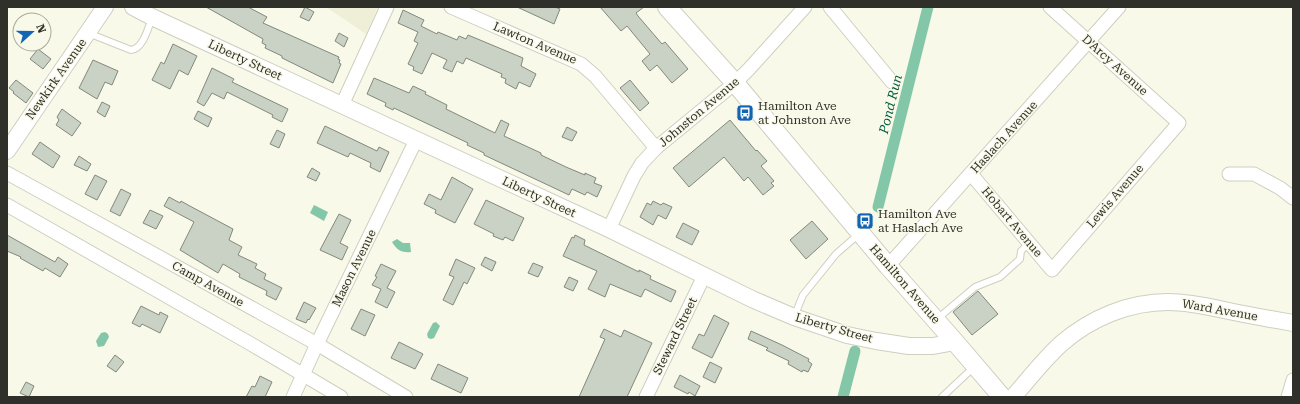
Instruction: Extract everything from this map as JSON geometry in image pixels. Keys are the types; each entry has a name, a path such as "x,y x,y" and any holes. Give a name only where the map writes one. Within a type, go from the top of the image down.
{"main road":[{"name":"Hamilton Avenue","path":"667,7 735,83 888,266 1002,397"}],"street":[{"name":"Newkirk Avenue","path":"7,151 105,7"},
{"name":"Liberty Street","path":"133,7 609,229 754,300 794,317 847,335 910,346 932,346 955,342"},
{"path":"342,104 387,7"},
{"name":"Lawton Avenue","path":"451,7 581,64 595,76 656,148"},
{"name":"Johnston Avenue","path":"609,229 634,176 642,163 656,148 735,83 805,7"},
{"path":"830,7 892,82"},
{"name":"D'Arcy Avenue","path":"1050,7 1179,123"},
{"name":"Haslach Avenue","path":"888,266 1119,7"},
{"name":"Lewis Avenue","path":"1052,270 1179,123"},
{"name":"Mason Avenue","path":"293,397 317,344 416,140"},
{"name":"Camp Avenue","path":"7,173 317,344 406,397"},
{"name":"Hobart Avenue","path":"971,174 1052,270"},
{"path":"1229,174 1254,174 1280,188 1293,198"},
{"path":"7,205 341,397"},
{"name":"Steward Street","path":"646,397 704,276"},
{"name":"Ward Avenue","path":"1013,397 1064,342 1101,317 1122,309 1144,304 1167,302 1189,303 1293,323"},
{"path":"1288,397 1293,380"}],"lane":[{"path":"88,33 134,50 140,46 152,17"},
{"path":"794,317 803,295 836,254 860,233"},
{"path":"936,320 975,287 1000,277 1020,259 1021,251 1029,243"},
{"path":"942,397 975,366"}],"shaded area":[{"path":"326,7 378,7 366,34"},
{"path":"314,205 328,212 324,221 310,213"},
{"path":"397,239 403,243 410,243 411,252 405,252 398,249 392,242"},
{"path":"436,322 440,326 434,338 428,338 427,334 433,323"},
{"path":"105,332 109,337 104,346 98,347 96,341 101,333"}],"building":[{"path":"206,7 248,7 267,17 263,23 339,57 339,63 341,64 333,83 265,48 266,45 262,43 263,39"},
{"path":"305,7 314,12 309,21 300,17"},
{"path":"517,7 555,7 560,9 554,24"},
{"path":"600,7 644,7 636,13 638,16 662,44 665,42 688,69 672,83 657,65 650,71 642,61 650,54 627,26 621,31"},
{"path":"403,10 424,20 421,26 437,34 438,32 457,40 459,36 466,39 468,35 523,58 521,66 536,74 530,87 519,82 516,89 505,83 506,79 501,77 502,74 466,58 463,64 457,61 452,72 443,68 447,60 432,53 422,74 413,70 414,67 408,64 418,43 414,41 418,32 398,23"},
{"path":"339,33 348,38 344,47 335,41"},
{"path":"173,44 197,56 188,75 179,70 170,89 152,80 161,62 164,64"},
{"path":"36,52 42,52 51,59 43,69 30,59"},
{"path":"93,60 118,71 112,85 105,82 97,99 79,88"},
{"path":"212,68 234,79 232,82 288,109 282,122 272,117 273,115 227,92 224,99 212,93 204,106 197,102"},
{"path":"374,78 409,93 413,86 447,105 446,109 495,133 501,120 509,124 504,136 541,153 541,155 566,167 596,178 594,183 602,186 597,197 587,192 585,195 572,189 569,195 484,155 484,153 467,145 468,143 394,108 393,110 385,106 386,103 367,94"},
{"path":"16,80 33,93 26,103 9,88"},
{"path":"630,80 649,103 640,111 620,88"},
{"path":"102,102 110,106 105,117 97,112"},
{"path":"62,109 81,123 72,136 56,125 59,120 57,117"},
{"path":"198,111 212,118 208,127 194,119"},
{"path":"730,120 756,151 757,150 767,161 761,166 774,181 771,183 774,186 763,195 748,177 744,181 724,157 689,187 673,168"},
{"path":"325,126 377,151 379,147 389,152 380,172 370,167 371,163 350,153 348,157 317,143"},
{"path":"567,127 577,132 572,141 562,137"},
{"path":"277,130 285,134 279,148 270,144"},
{"path":"40,142 60,156 53,168 32,154"},
{"path":"79,156 91,164 87,171 74,165"},
{"path":"312,168 320,173 316,181 307,177"},
{"path":"95,175 107,181 97,200 85,194"},
{"path":"452,177 473,189 455,223 435,213 436,210 424,204 429,194 441,200"},
{"path":"121,189 131,194 120,216 110,211"},
{"path":"169,197 180,203 181,201 233,229 229,240 242,247 238,255 257,264 255,268 266,274 264,279 282,288 276,300 266,295 267,291 239,277 240,274 223,264 218,273 180,250 194,222 164,206"},
{"path":"486,200 524,218 513,241 505,237 503,240 493,236 494,234 474,224"},
{"path":"653,201 661,205 663,203 672,207 666,219 658,215 653,225 640,217 647,203 651,205"},
{"path":"150,210 163,216 156,229 143,223"},
{"path":"339,214 351,220 340,243 348,247 342,260 320,250"},
{"path":"812,221 828,239 806,259 790,240"},
{"path":"683,223 699,231 692,245 676,237"},
{"path":"7,235 55,262 58,257 68,264 60,277 45,268 43,271 20,258 21,257 7,251"},
{"path":"575,235 585,240 584,245 639,272 639,270 651,276 650,279 676,291 671,302 645,289 641,297 610,284 605,297 588,289 597,271 563,256 572,237 574,238"},
{"path":"485,257 496,262 492,271 481,265"},
{"path":"456,259 475,268 467,284 464,282 453,305 443,300 454,277 449,275"},
{"path":"533,263 543,267 538,277 528,273"},
{"path":"381,264 396,271 387,288 395,292 387,308 375,302 381,289 372,285 377,277 375,276"},
{"path":"569,277 578,281 573,291 564,287"},
{"path":"978,291 998,314 972,335 953,312"},
{"path":"304,302 316,308 306,323 296,319"},
{"path":"141,306 159,315 160,312 168,316 160,333 142,324 140,327 132,323"},
{"path":"361,309 375,315 365,336 351,329"},
{"path":"714,315 729,323 712,358 692,348 699,334 704,336"},
{"path":"604,329 621,337 624,330 652,343 627,397 579,397 605,339 600,337"},
{"path":"751,331 809,359 808,361 812,364 808,372 803,370 802,372 788,364 789,361 766,350 768,348 748,339"},
{"path":"399,342 423,354 415,369 391,358"},
{"path":"115,355 124,362 116,372 107,366"},
{"path":"710,362 722,368 715,383 703,377"},
{"path":"438,364 468,378 461,393 431,379"},
{"path":"680,375 700,386 695,396 689,392 688,394 674,387"},
{"path":"260,376 272,382 265,397 246,397 252,386 255,387"},
{"path":"26,382 34,386 29,397 20,393"}],"waterway":[{"name":"Pond Run","path":"878,207 928,7"},
{"name":"Pond Run","path":"843,397 855,351"}],"place":[{"name":"Hamilton Ave at Johnston Ave","path":"745,113"},
{"name":"Hamilton Ave at Haslach Ave","path":"865,221"}]}
